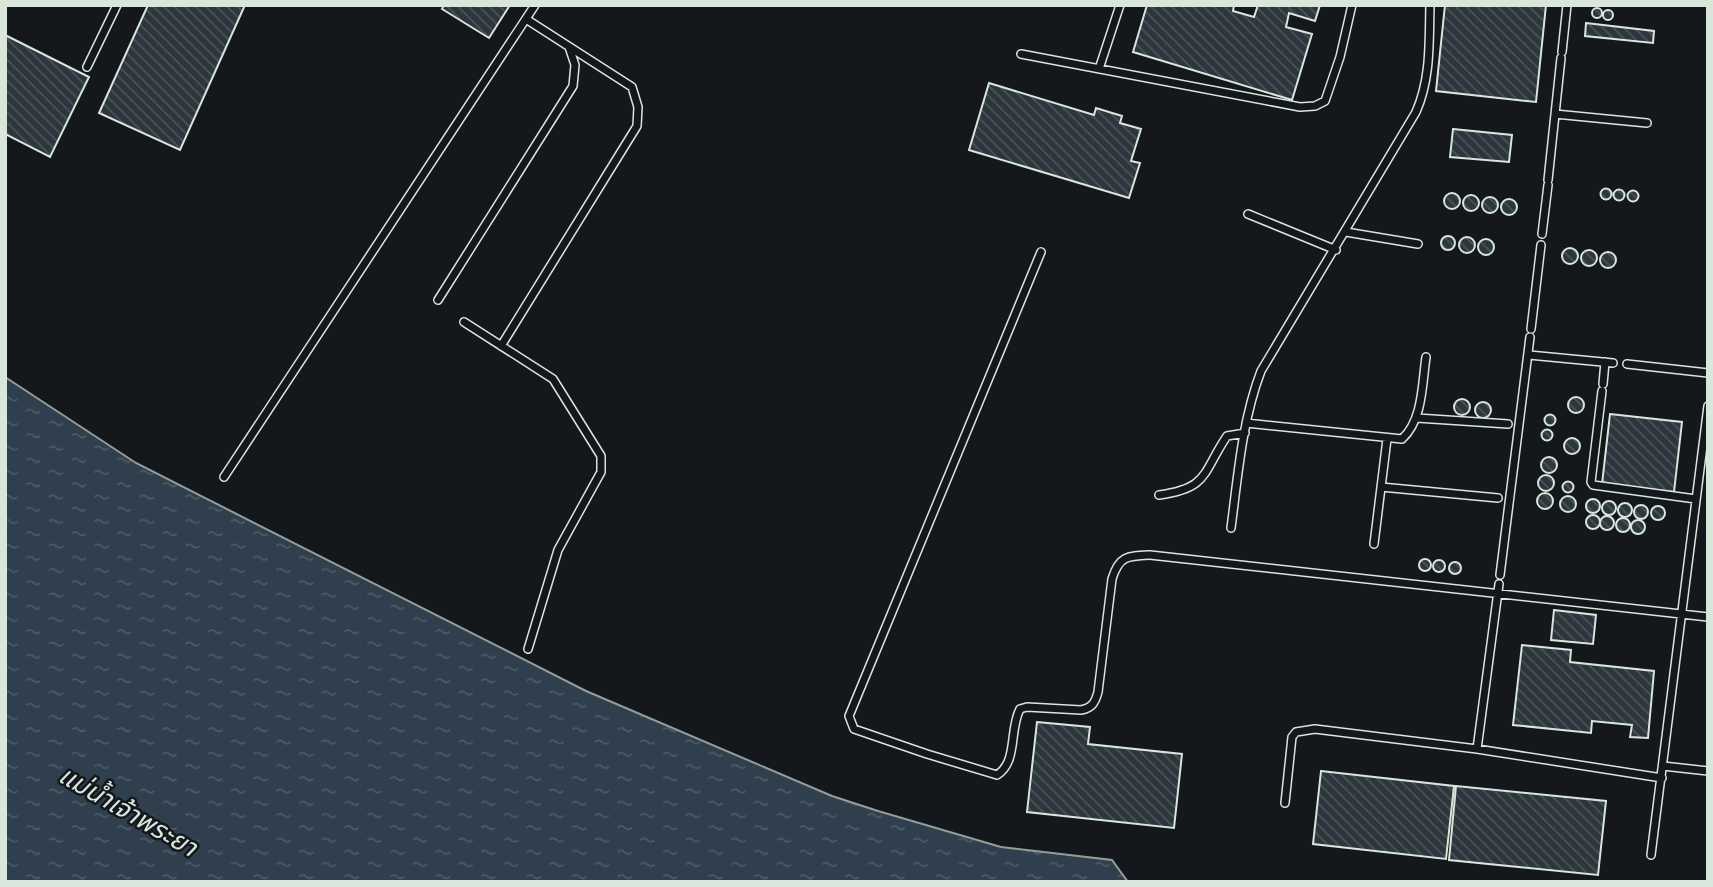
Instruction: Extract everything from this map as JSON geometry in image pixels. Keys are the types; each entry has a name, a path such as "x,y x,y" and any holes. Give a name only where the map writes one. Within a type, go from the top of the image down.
{"lane":[{"path":"87,67 117,5"},
{"path":"224,477 535,5"},
{"path":"1099,69 1120,5"},
{"path":"1021,54 1300,107 1315,106 1325,101 1340,57 1352,5"},
{"path":"1231,528 1246,423 1261,371 1416,112 1428,70 1430,5"},
{"path":"1542,234 1567,5"},
{"path":"501,346 637,127 638,107 632,87 526,19"},
{"path":"438,300 573,86 575,65 569,47"},
{"path":"1555,114 1647,123"},
{"path":"1248,214 1335,250"},
{"path":"1346,232 1418,244"},
{"path":"1531,328 1541,245"},
{"path":"1041,251 849,716 854,729 997,775 1009,761 1016,716 1020,709 1027,707 1081,710 1090,708 1095,703 1112,579 1115,567 1129,556 1150,555 1708,617"},
{"path":"464,321 553,379 601,456 601,472 558,550 528,649"},
{"path":"1478,749 1530,337"},
{"path":"1529,355 1609,363 1603,387 1591,482 1593,485 1696,499"},
{"path":"1246,423 1402,439 1412,431 1417,418 1426,357"},
{"path":"1627,364 1708,373"},
{"path":"1651,855 1708,405"},
{"path":"1417,418 1508,424"},
{"path":"1159,495 1187,489 1198,482 1227,436 1245,433"},
{"path":"1374,544 1387,439"},
{"path":"1381,488 1498,498"},
{"path":"1284,803 1292,737 1296,732 1315,729 1478,749 1662,778"},
{"path":"1663,766 1708,771"}],"water":[{"name":"แม่น้ำเจ้าพระยา","path":"5,377 136,463 586,691 832,796 1001,847 1112,860 1128,882 5,882"}],"building":[{"path":"148,5 245,5 180,150 99,113"},
{"path":"444,5 510,5 489,38 442,9"},
{"path":"1147,5 1234,5 1233,11 1254,17 1258,5 1320,5 1315,21 1289,13 1286,27 1312,34 1292,100 1133,52"},
{"path":"1445,5 1546,5 1536,102 1436,91"},
{"path":"1597,8 1601,9 1601,17 1597,18 1593,17 1592,13 1593,9"},
{"path":"1608,10 1612,11 1612,19 1608,20 1604,19 1603,15 1604,11"},
{"path":"1586,23 1654,31 1653,43 1585,36"},
{"path":"5,35 89,77 50,157 5,134"},
{"path":"989,83 1094,115 1096,108 1122,116 1120,123 1141,129 1131,161 1140,163 1129,198 969,150"},
{"path":"1453,129 1512,135 1509,162 1450,157"},
{"path":"1606,188 1612,194 1606,200 1600,194"},
{"path":"1619,189 1625,195 1619,201 1613,195"},
{"path":"1633,190 1639,196 1633,202 1627,196"},
{"path":"1452,193 1460,201 1452,209 1444,201"},
{"path":"1471,195 1479,203 1471,211 1463,203"},
{"path":"1490,197 1496,199 1496,211 1490,213 1484,211 1482,205 1484,199"},
{"path":"1509,199 1517,207 1509,215 1501,207"},
{"path":"1445,236 1451,236 1455,243 1451,250 1445,250 1441,246 1441,240"},
{"path":"1467,237 1475,245 1467,253 1459,245"},
{"path":"1486,239 1494,247 1486,255 1478,247"},
{"path":"1570,248 1578,256 1570,264 1562,256"},
{"path":"1589,250 1597,258 1589,266 1581,258"},
{"path":"1608,252 1616,260 1608,268 1600,260"},
{"path":"1576,397 1584,405 1576,413 1568,405"},
{"path":"1462,399 1470,407 1462,415 1454,407"},
{"path":"1483,402 1491,410 1483,418 1475,410"},
{"path":"1550,414 1556,420 1550,426 1544,420"},
{"path":"1610,414 1682,422 1674,492 1602,484"},
{"path":"1547,429 1553,435 1547,441 1541,435"},
{"path":"1572,438 1580,446 1572,454 1564,446"},
{"path":"1549,457 1557,465 1549,473 1541,465"},
{"path":"1546,475 1554,483 1546,491 1538,483"},
{"path":"1568,481 1574,487 1568,493 1562,487"},
{"path":"1545,493 1553,501 1545,509 1537,501"},
{"path":"1568,496 1576,504 1568,512 1560,504"},
{"path":"1593,499 1598,501 1598,511 1593,513 1588,511 1586,506 1588,501"},
{"path":"1609,501 1614,503 1614,513 1609,515 1604,513 1602,508 1604,503"},
{"path":"1625,503 1630,505 1630,515 1625,517 1620,515 1618,510 1620,505"},
{"path":"1641,505 1646,507 1646,517 1641,519 1636,517 1634,512 1636,507"},
{"path":"1658,506 1663,508 1663,518 1658,520 1653,518 1651,513 1653,508"},
{"path":"1593,515 1598,517 1598,527 1593,529 1588,527 1586,522 1588,517"},
{"path":"1607,516 1612,518 1612,528 1607,530 1602,528 1600,523 1602,518"},
{"path":"1623,518 1628,520 1628,530 1623,532 1618,530 1616,525 1618,520"},
{"path":"1638,520 1643,522 1643,532 1638,534 1633,532 1631,527 1633,522"},
{"path":"1425,559 1431,565 1425,571 1419,565"},
{"path":"1439,560 1445,566 1439,572 1433,566"},
{"path":"1455,562 1461,568 1455,574 1449,568"},
{"path":"1554,610 1596,615 1593,644 1551,640"},
{"path":"1522,645 1571,650 1570,662 1654,671 1648,738 1630,737 1632,725 1592,721 1591,733 1513,725"},
{"path":"1037,722 1090,727 1088,744 1182,754 1174,828 1027,812"},
{"path":"1321,771 1454,786 1446,859 1313,844"},
{"path":"1456,786 1606,801 1598,875 1449,860"}]}
